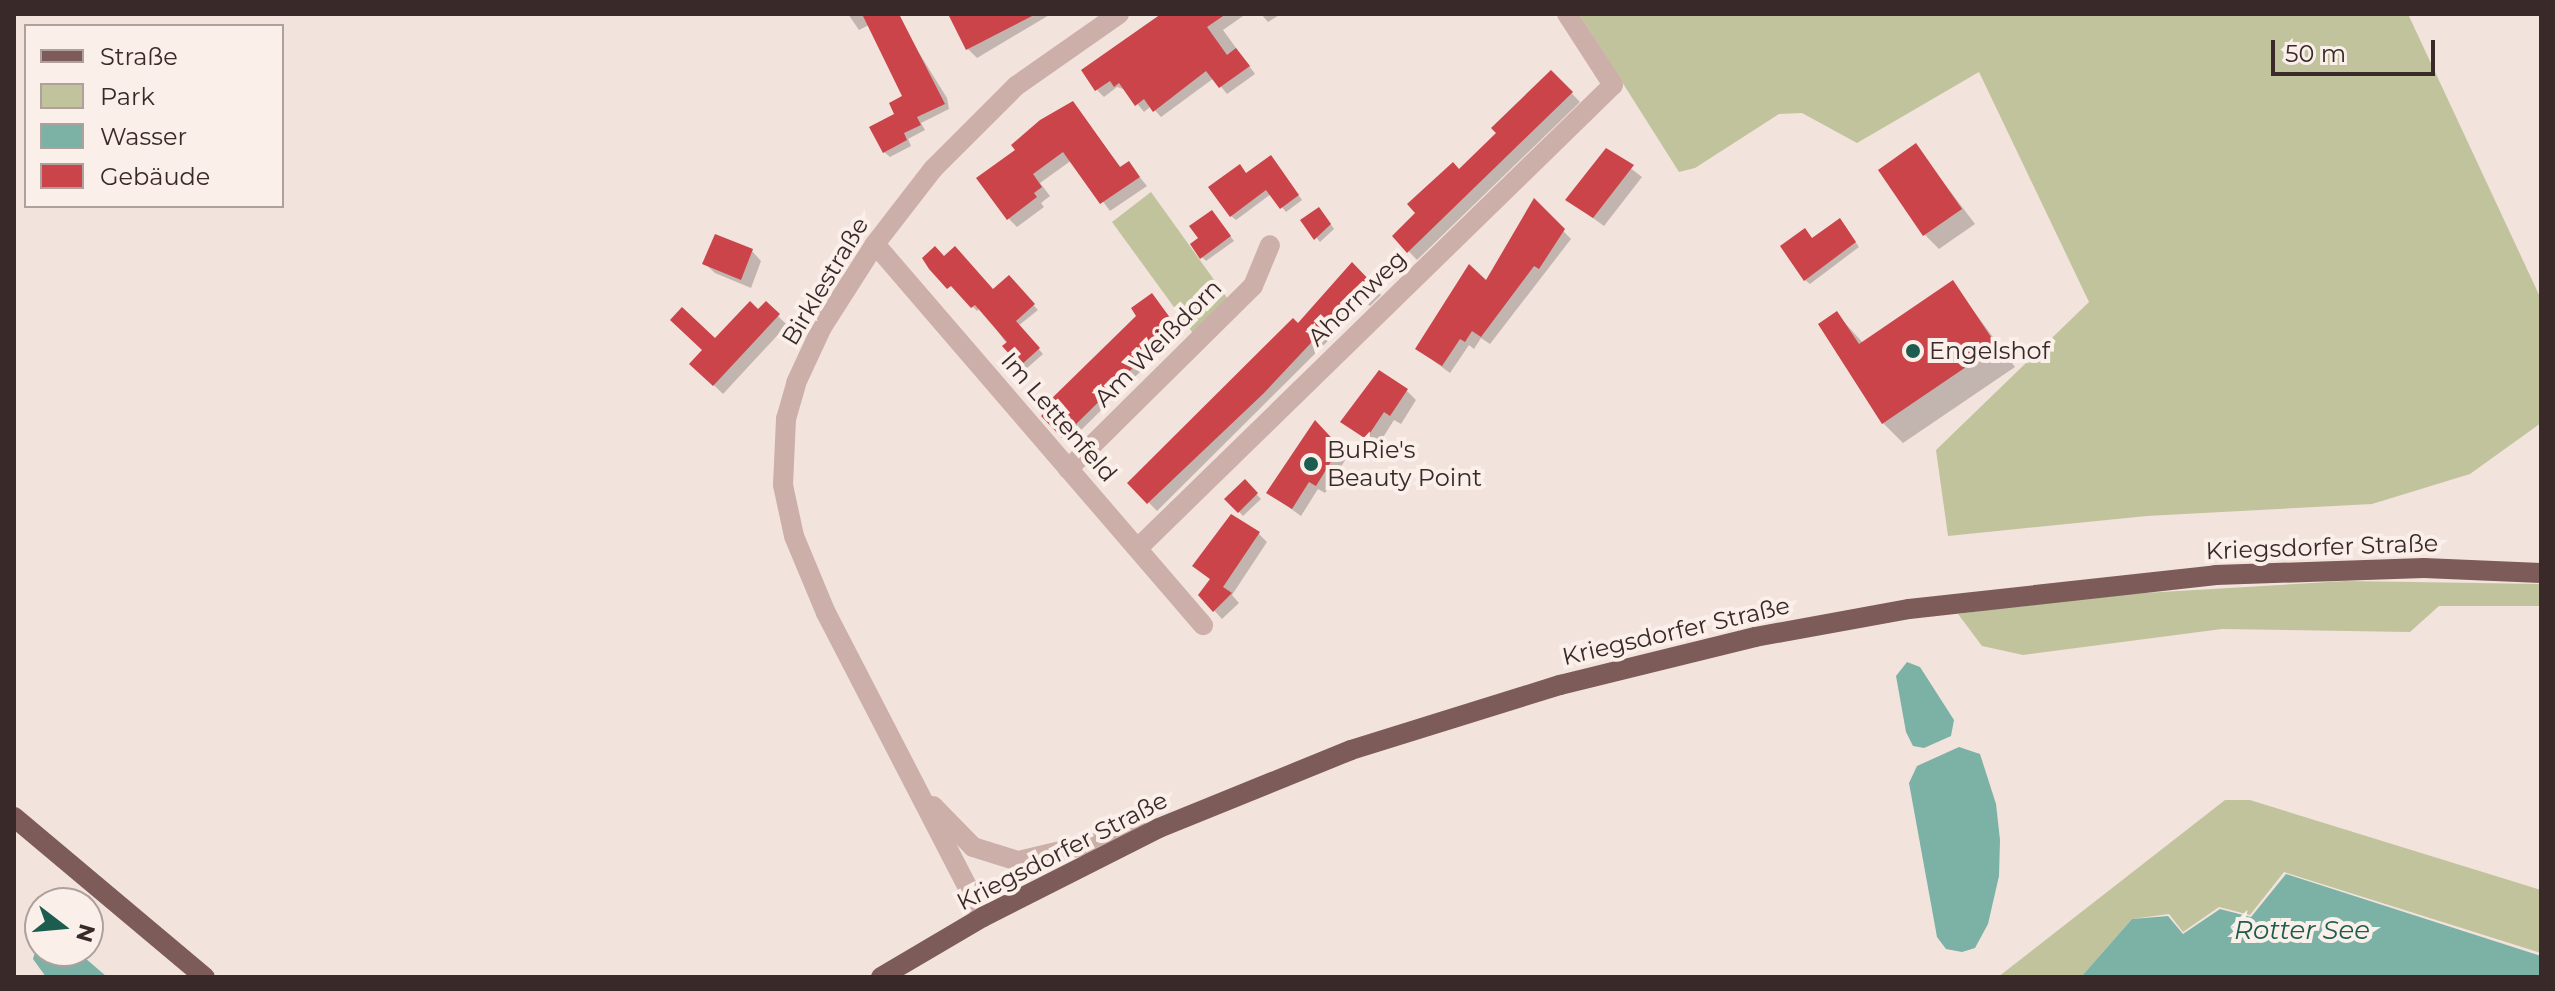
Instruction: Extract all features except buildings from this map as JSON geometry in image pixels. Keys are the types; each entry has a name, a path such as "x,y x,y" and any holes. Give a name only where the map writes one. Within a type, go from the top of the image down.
{"main road":[{"name":"Kriegsdorfer Straße","path":"881,977 983,917 1159,828 1351,750 1560,685 1878,613 2216,575 2424,568 2541,573"},
{"path":"14,817 205,977"}],"street":[{"name":"Birklestraße","path":"983,917 826,613 794,536 783,485 786,419 796,383 822,327 879,238 933,169 1016,86 1119,14"},
{"name":"Ahornweg","path":"1138,548 1613,85 1567,14"},
{"name":"Im Lettenfeld","path":"879,238 1068,469 1203,625"},
{"name":"Am Weißdorn","path":"1068,469 1253,286 1270,245"},
{"name":"Birklestraße","path":"917,788 973,847 1018,861 1039,860 1159,828"}],"green space":[{"path":"1579,14 2408,14 2541,299 2541,423 2470,474 2372,504 2147,516 1948,536 1936,450 2089,302 1979,72 1857,143 1802,113 1779,114 1695,168 1679,172"},
{"path":"1151,192 1230,302 1195,336 1112,222"},
{"path":"2346,581 2541,584 2541,606 2439,606 2410,632 2222,629 2023,655 1982,646 1958,614 2077,597"},
{"path":"2225,800 2250,800 2541,890 2541,953 2284,872 2250,915 2219,907 2183,932 2169,914 2132,919 2081,977 1998,977"}],"water":[{"path":"1907,662 1920,667 1954,720 1951,736 1924,748 1913,746 1906,732 1896,676"},
{"path":"1959,747 1980,754 1996,804 2000,840 1999,876 1988,924 1975,948 1962,952 1946,949 1937,937 1909,783 1917,766"},
{"name":"Rotter See","path":"2286,874 2541,956 2541,977 2081,977 2132,919 2168,916 2183,934 2220,909 2251,917"},
{"path":"39,967 95,967 107,977 46,977"}],"place":[{"name":"Engelshof","path":"1913,351"},
{"name":"BuRie's Beauty Point","path":"1311,464"}]}
